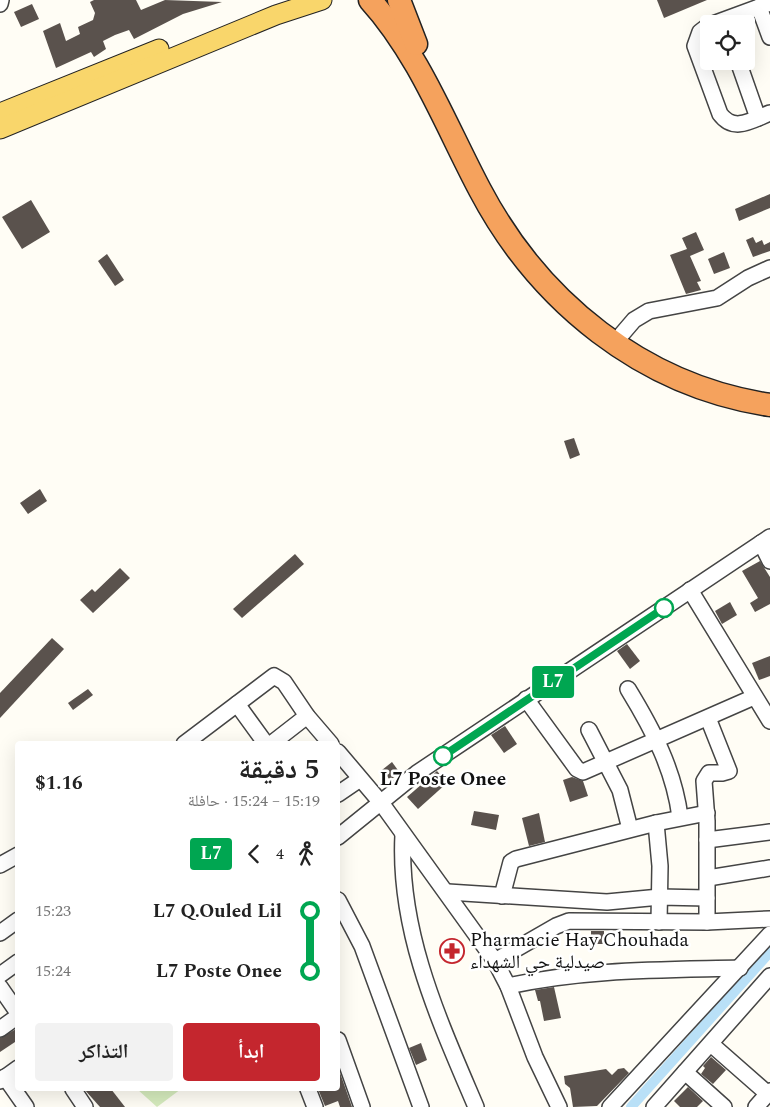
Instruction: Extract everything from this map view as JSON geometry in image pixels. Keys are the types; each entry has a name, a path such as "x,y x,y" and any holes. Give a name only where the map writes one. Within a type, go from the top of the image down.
{"highway":[{"path":"370,0 404,45 431,93 480,192 505,232 533,270 564,304 613,344 668,374 726,395 770,405"},
{"path":"399,0 414,40 498,198 519,231 543,263 570,291 622,334 655,354 694,372 736,386 770,393"}],"main road":[{"path":"0,113 280,0"},
{"path":"0,129 276,15 322,0"}],"street":[{"path":"738,15 765,4 770,37"},
{"path":"700,33 697,36 695,46 700,60"},
{"path":"704,70 720,114 727,122 736,125 764,116 742,70"},
{"path":"622,334 634,320 649,311 717,298 748,278 770,268"},
{"path":"340,836 382,804 417,773 765,540 770,561"},
{"path":"690,590 770,721"},
{"path":"188,741 274,676 284,682 307,716 328,741"},
{"path":"628,689 656,739 673,779 680,818"},
{"path":"526,699 580,771 588,772 656,739 754,697"},
{"path":"237,704 264,741"},
{"path":"275,741 307,716"},
{"path":"707,922 708,878 705,777 709,773 726,773 728,770 708,718"},
{"path":"589,730 608,763 620,790 630,830"},
{"path":"340,755 382,804 403,835 448,892 495,961 508,986 535,1057 559,1107"},
{"path":"340,793 360,779"},
{"path":"502,896 511,862 516,859 656,823 707,813"},
{"path":"656,823 660,866 659,922"},
{"path":"707,840 770,832"},
{"path":"403,835 403,884 410,921 442,1029 476,1107"},
{"path":"0,865 15,857"},
{"path":"708,878 770,868"},
{"path":"448,892 607,902 634,901 660,897 707,898"},
{"path":"631,922 634,901"},
{"path":"340,904 362,946 421,1107"},
{"path":"495,961 556,926 569,921 707,922 770,919"},
{"path":"0,933 15,922"},
{"path":"610,1107 770,934"},
{"path":"0,975 15,964"},
{"path":"508,986 541,979 584,974 740,968"},
{"path":"654,1107 770,976"},
{"path":"0,986 15,1010"},
{"path":"0,1028 15,1017"},
{"path":"711,1044 769,1092 756,1107"},
{"path":"340,1046 362,1107"},
{"path":"685,1072 724,1107"},
{"path":"8,1075 15,1087"},
{"path":"17,1091 26,1107"},
{"path":"74,1091 85,1107"},
{"path":"309,1091 315,1107"}],"green space":[{"path":"139,1091 178,1091 157,1107"}],"building":[{"path":"94,0 136,0 141,10 165,0 222,2 183,14 134,39 129,30 115,35 103,41 106,49 94,57 91,52 56,68 43,31 60,23 66,41 80,34 78,27 93,20 95,13 90,2"},
{"path":"657,0 707,0 664,18"},
{"path":"32,4 39,19 21,27 14,12"},
{"path":"770,194 770,208 739,221 735,209"},
{"path":"31,200 50,232 22,249 2,217"},
{"path":"696,232 704,250 690,256 701,281 697,282 701,290 686,294 670,255 687,249 682,238"},
{"path":"753,237 756,243 762,240 764,245 770,242 770,251 753,257 746,240"},
{"path":"724,252 730,268 714,274 708,259"},
{"path":"107,254 124,280 115,286 98,261"},
{"path":"574,438 580,455 570,459 564,441"},
{"path":"40,489 47,501 28,514 20,503"},
{"path":"295,554 304,564 242,618 233,609"},
{"path":"760,561 770,577 770,604 755,612 750,603 758,598 742,571"},
{"path":"120,568 130,578 93,613 80,600 92,589 95,592"},
{"path":"730,602 737,615 722,624 715,611"},
{"path":"52,638 64,649 0,718 0,693"},
{"path":"627,644 640,661 630,669 617,651"},
{"path":"770,656 770,676 759,680 752,663"},
{"path":"88,689 93,695 73,710 68,703"},
{"path":"505,726 517,744 504,753 491,735"},
{"path":"392,762 400,773 390,780 382,770"},
{"path":"437,771 447,783 418,809 407,797"},
{"path":"572,777 583,781 588,796 570,802 563,780"},
{"path":"474,811 499,815 496,830 471,825"},
{"path":"539,813 545,842 529,846 522,818"},
{"path":"591,931 604,931 604,944 591,944"},
{"path":"554,987 561,1018 544,1021 540,1001 538,1001 535,990"},
{"path":"15,1030 15,1042 0,1052 0,1038"},
{"path":"421,1043 427,1060 416,1065 409,1048"},
{"path":"711,1057 726,1070 713,1084 701,1074 705,1068 703,1066"},
{"path":"624,1068 629,1073 597,1106 573,1107 570,1088 565,1084 564,1076 606,1069 612,1075 618,1069"},
{"path":"340,1073 352,1107 340,1107 338,1101 325,1106 319,1091 340,1091"},
{"path":"688,1087 703,1101 697,1107 680,1107 674,1101"},
{"path":"86,1091 113,1091 125,1107 100,1107"}],"waterway":[{"path":"631,1107 770,952"}],"bus line":[{"name":"L7","path":"443,756 664,608"}],"place":[{"name":"L7 Poste Onee","path":"443,756"},
{"name":"Pharmacie Hay Chouhada صيدلية حي الشهداء","path":"452,951"}]}
